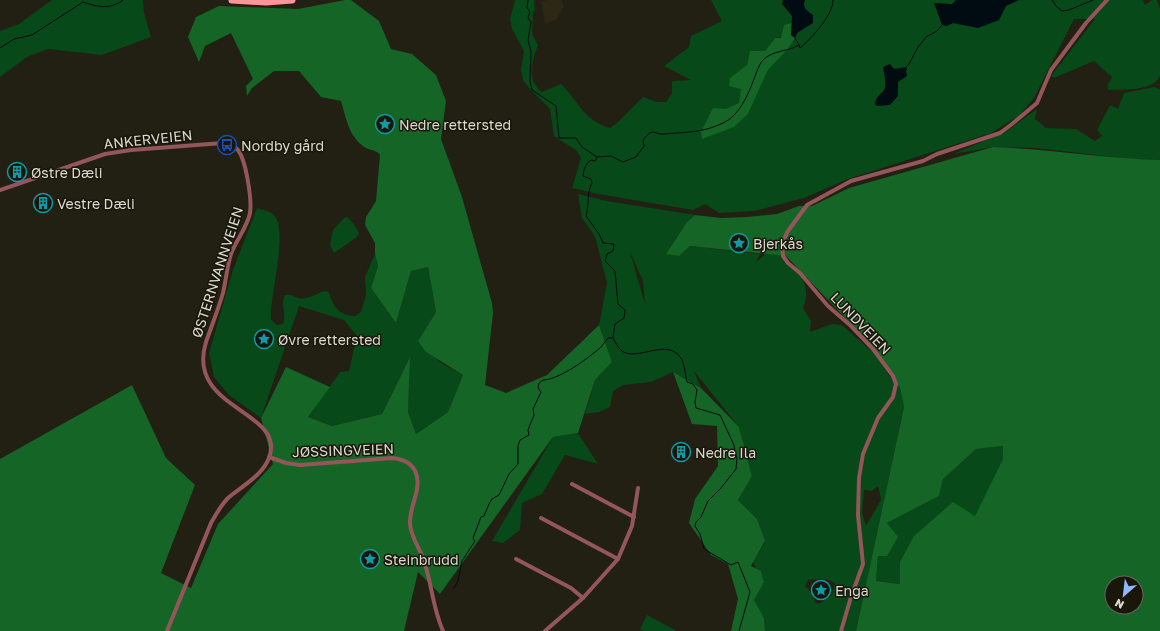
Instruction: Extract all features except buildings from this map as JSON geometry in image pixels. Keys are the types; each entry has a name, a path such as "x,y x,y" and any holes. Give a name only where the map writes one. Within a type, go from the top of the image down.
{"main road":[{"path":"232,0 266,2 292,0"}],"street":[{"name":"LUNDVEIEN","path":"841,631 863,564 858,514 859,478 863,454 878,418 893,397 896,384 889,370 873,349 851,326 828,306 784,256 781,248 784,238 807,205 851,181 923,161 937,154 1000,133 1038,103 1051,70 1086,23 1107,0"},
{"name":"ANKERVEIEN","path":"0,190 95,157 115,152 219,143 232,146"},
{"name":"ØSTERNVANNVEIEN","path":"232,146 238,150 242,159 250,200 250,212 247,224 230,258 222,296 204,351 203,366 208,382 216,392 264,429 269,440 270,457"},
{"path":"167,631 211,523 218,510 229,498 262,470 270,457"},
{"name":"JØSSINGVEIEN","path":"270,457 294,465 392,458 403,460 411,465 415,471 417,479 411,512 411,528 425,564 434,609 443,631"},
{"path":"572,484 634,517"},
{"path":"545,631 583,598 618,559 627,540 634,517 638,488"},
{"path":"541,518 618,559"},
{"path":"516,559 572,588 583,598"}],"shaded area":[{"path":"562,0 564,7 556,20 545,24 541,1"},
{"path":"783,0 805,0 804,5 807,11 813,15 813,23 797,33 795,38 791,35 792,16 782,4"},
{"path":"956,0 1019,0 1006,6 999,20 978,28 953,23 947,26 942,25 934,3 952,4"},
{"path":"890,64 894,69 906,67 907,76 898,82 898,96 890,105 877,106 875,104 876,100 885,87 883,67"}],"green space":[{"path":"52,0 143,0 144,13 151,37 102,55 48,49 27,57 0,77 0,31 19,24"},
{"path":"351,0 379,21 391,49 412,54 436,75 446,101 441,139 462,197 492,303 493,313 485,385 506,393 547,375 599,325 612,362 595,380 578,433 553,437 440,594 418,572 404,631 0,631 0,459 132,385 166,458 195,485 161,573 191,588 218,524 273,464 261,418 286,367 330,387 308,417 332,426 382,414 410,357 408,412 416,434 448,412 463,375 426,352 418,341 436,312 428,267 411,271 396,323 371,288 378,266 375,254 375,243 365,225 366,217 376,201 380,155 360,144 356,139 349,127 341,101 321,97 299,71 274,71 252,88 247,96 246,86 253,79 231,33 205,46 199,62 188,37 196,17 219,6 298,9"},
{"path":"515,0 534,0 535,11 533,11 532,34 538,45 532,64 532,76 534,82 542,92 561,84 587,115 601,125 610,128 643,97 657,102 666,102 672,93 672,81 691,80 664,66 689,47 691,36 722,21 711,0 1143,0 1145,5 1152,0 1157,0 1160,9 1160,76 1151,85 1137,89 1108,90 1108,84 1112,77 1094,61 1054,78 1051,76 1095,19 1074,19 1034,98 1019,116 991,133 848,179 804,198 754,211 719,213 705,204 693,210 598,194 572,188 581,158 577,151 554,136 550,109 523,80 521,70 524,51 512,29 510,19","holes":["791,35 794,38 787,50 768,70 748,114 713,109 726,109 739,104 750,51 765,51 775,38"]},
{"path":"792,23 791,35 795,38 787,50 768,70 748,114 734,127 702,139 701,132 713,108 726,109 739,103 741,89 729,86 730,78 747,65 750,51 765,51 775,38 781,38 784,25"},
{"path":"1154,87 1160,89 1160,160 1131,159 1036,148 993,147 953,154 1005,132 1037,109 1035,119 1046,128 1076,129 1095,141 1102,136 1097,130 1110,105 1118,109 1124,93"},
{"path":"993,147 1160,160 1160,631 856,631 904,407 900,388 869,343 786,256 690,246 679,256 666,254 687,222 695,215 721,218 747,217 777,214 799,206 812,206 849,188","holes":["1003,446 1003,459 975,516 953,502 914,536 900,562 900,584 876,581 878,556 887,556 898,537 887,523 939,496 943,479 976,449"]},
{"path":"578,194 607,201 695,215 687,222 667,254 679,256 690,246 760,254 756,262 775,246 800,274 804,282 806,298 803,308 811,321 810,332 832,324 842,325 878,357 890,377 893,376 900,388 904,407 856,631 765,631 764,618 753,600 764,582 761,571 756,569 753,562 765,543 757,519 738,500 752,476 739,427 694,371 701,388 673,372 651,382 623,385 613,391 610,407 599,412 585,414 595,380 612,362 599,325 607,283 595,236 582,218","holes":["630,252 643,281 645,304","878,486 881,500 866,526 862,513 864,490 872,491","826,579 835,583 832,595 819,604 815,602 812,593 805,586 808,580"]},
{"path":"257,208 274,215 278,223 280,235 279,249 271,310 271,320 277,325 283,324 284,321 283,302 285,295 305,298 324,291 329,292 332,302 341,312 355,316 361,312 366,295 365,277 375,254 378,266 371,288 396,323 411,271 428,267 436,312 418,341 441,363 463,375 448,412 416,434 408,412 409,359 382,414 332,426 308,417 340,372 349,371 357,336 344,320 299,306 261,418 229,395 214,377 209,353 233,270"},
{"path":"347,217 359,233 357,237 334,253 330,245 333,230 344,218"},
{"path":"673,372 701,388 739,427 752,476 738,500 757,519 765,541 751,566 761,571 764,582 754,600 764,618 765,631 731,631 738,599 728,564 711,555 689,523 695,499 718,466 717,426 692,424"},
{"path":"578,433 598,464 565,455 542,494 522,503 520,530 503,543 492,541 553,437"},
{"path":"1003,446 1004,459 975,516 900,562 900,584 876,581 878,556 887,523 939,496 942,479 976,449"},
{"path":"647,615 675,631 644,631 640,629"}],"waterway":[{"path":"0,48 14,39 32,35 83,2 104,7 113,5 123,0"},
{"path":"528,0 527,8 530,12 528,18 531,22 528,41 531,51 530,81 532,90 556,106 559,138 576,138 582,147 597,157 611,156 623,162 636,157 644,146 643,140 652,132 662,134 708,129 729,120 738,110 749,92 763,60 771,54 799,45 800,48 816,33 826,19 830,12 833,0"},
{"path":"1052,0 1062,11 1069,10 1093,0"},
{"path":"906,67 926,37 937,31 942,25"},
{"path":"795,38 799,45"},
{"path":"597,157 595,161 591,160 587,163 583,173 583,176 591,179 592,183 589,190 586,216 599,234 603,243 614,244 613,251 607,254 605,261 615,271 618,304 625,310 624,318 615,324 613,337"},
{"path":"454,588 458,581 462,561 475,541 473,538 481,517 484,516 492,499 499,495 509,474 518,464 518,446 520,440 529,435 528,430 534,415 533,409 541,392 538,388 539,383 543,380 555,377 570,370 597,351 608,338 612,338"},
{"path":"613,338 621,350 628,354 636,354 660,349 675,352 682,360 687,382 693,384 697,390 695,402 696,408 720,415 734,445 737,458 736,469 721,488 708,501 695,526 700,534 704,549 731,565 738,562 750,592 739,631"}],"place":[{"name":"Nedre rettersted","path":"385,124"},
{"name":"Nordby gård","path":"227,145"},
{"name":"Østre Dæli","path":"17,172"},
{"name":"Vestre Dæli","path":"43,203"},
{"name":"Bjerkås","path":"739,243"},
{"name":"Øvre rettersted","path":"264,339"},
{"name":"Nedre Ila","path":"681,452"},
{"name":"Steinbrudd","path":"370,559"},
{"name":"Enga","path":"821,590"}]}
